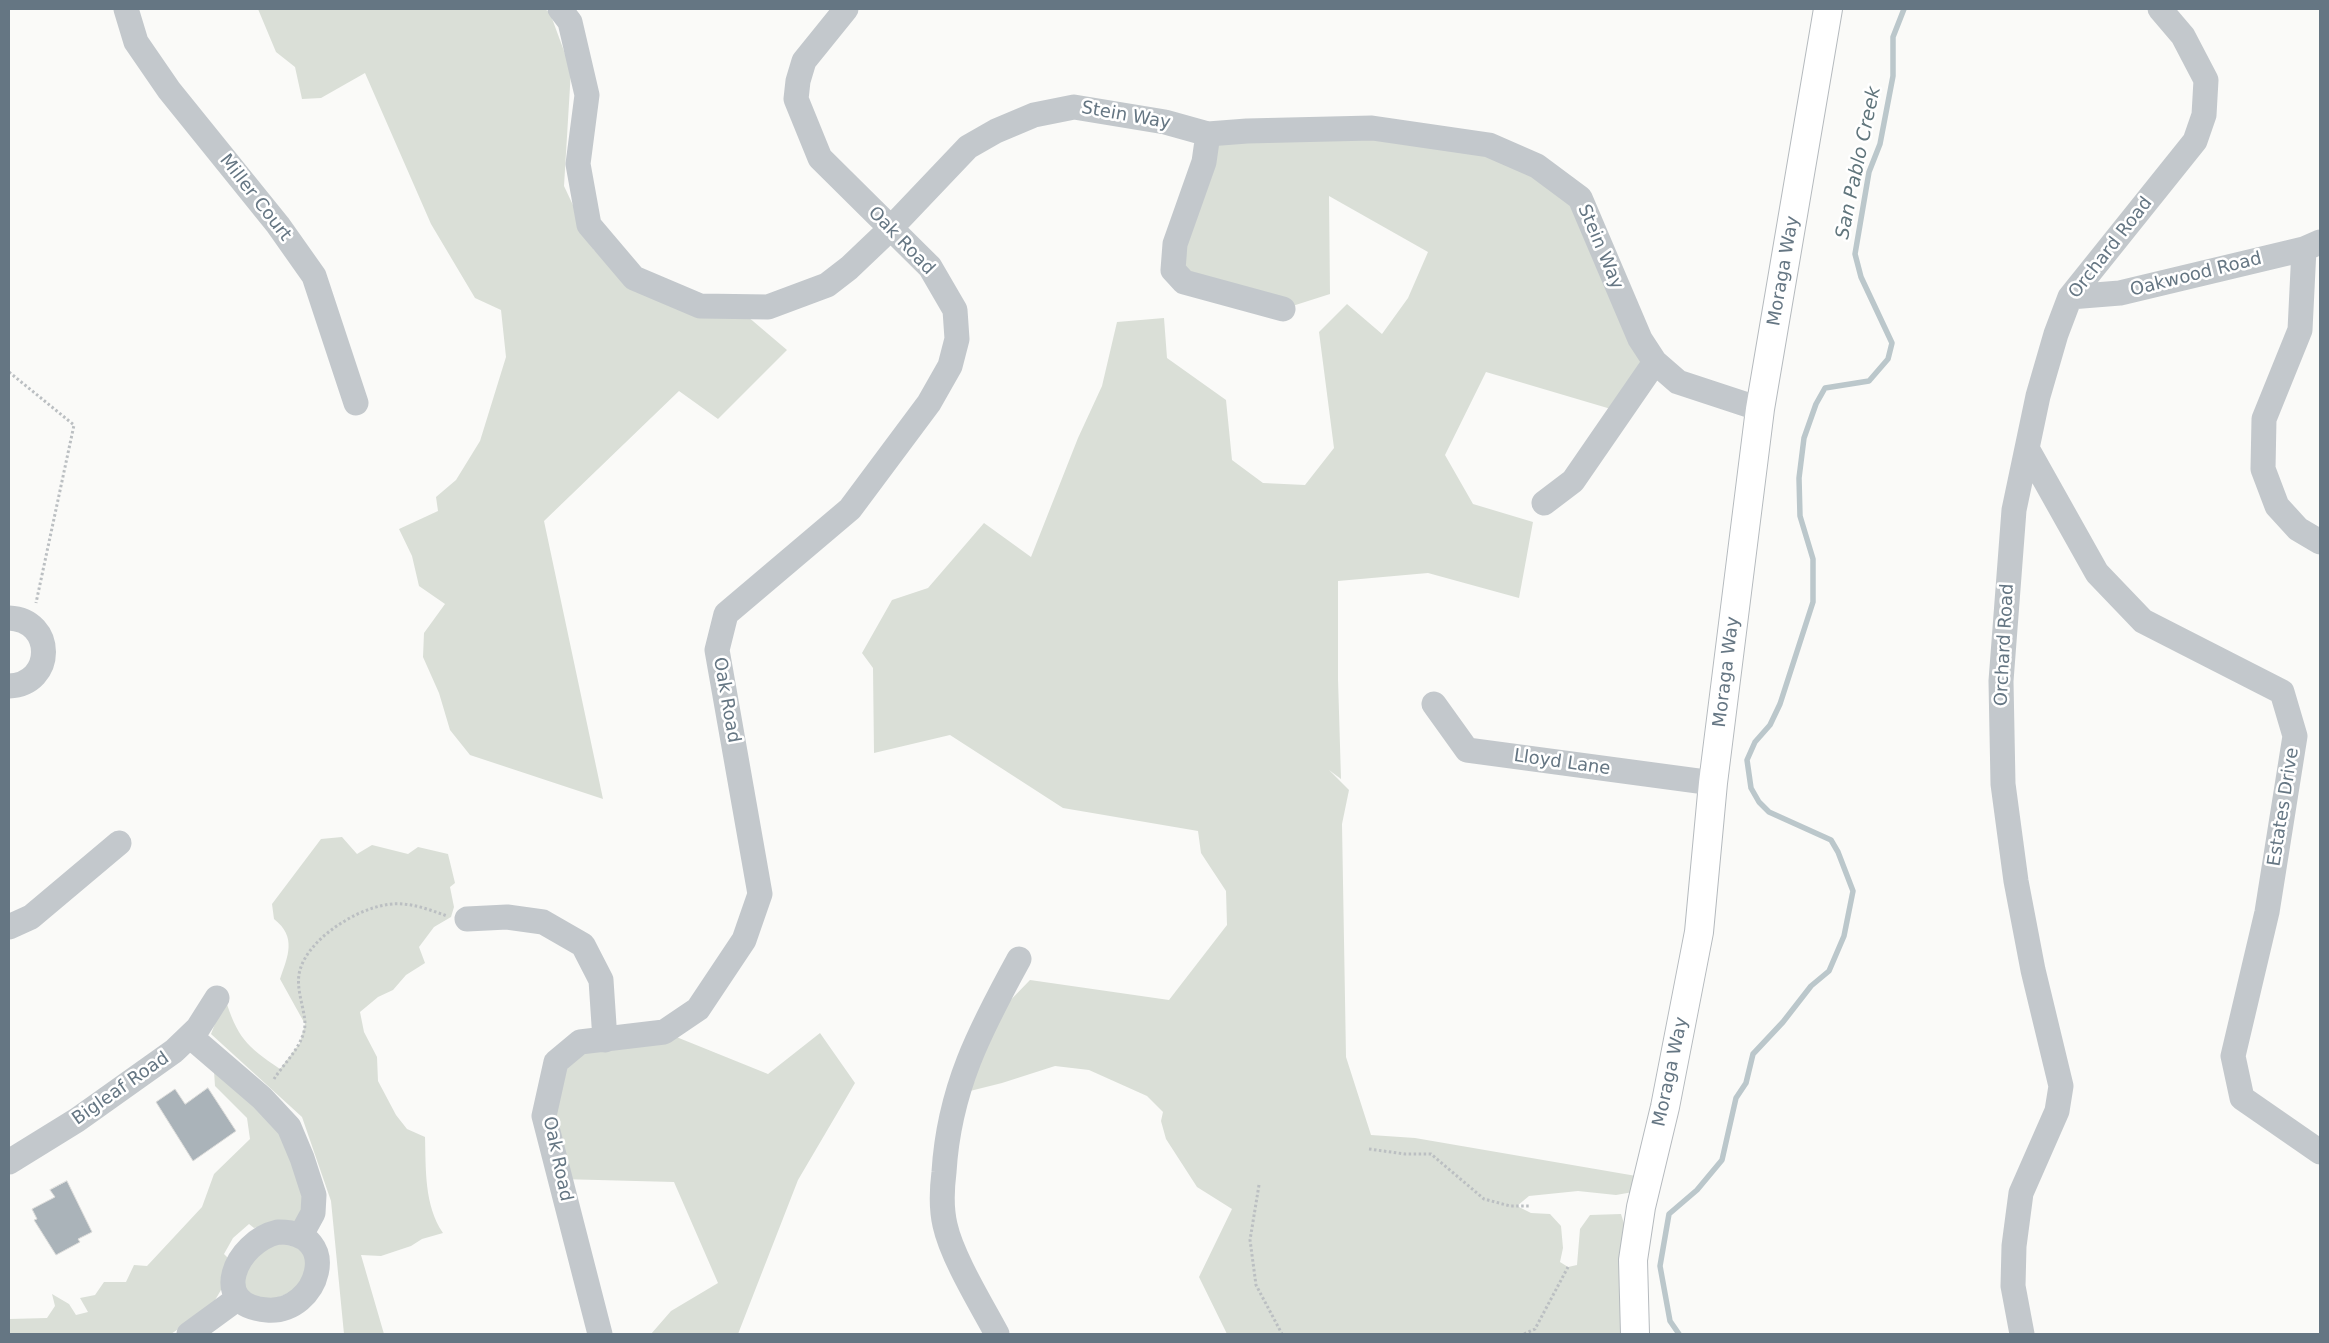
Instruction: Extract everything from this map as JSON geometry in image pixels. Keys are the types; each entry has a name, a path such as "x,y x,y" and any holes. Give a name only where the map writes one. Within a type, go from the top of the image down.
{"main road":[{"name":"Moraga Way","path":"1635,1334 1633,1308 1635,1251 1641,1207 1665,1107 1699,932 1713,784 1760,408 1828,9"}],"street":[{"name":"Miller Court","path":"126,9 136,42 169,90 278,225 314,276 356,403"},
{"name":"Stein Way","path":"560,9 570,22 586,95 578,164 589,225 634,278 700,306 768,307 827,285 849,268 890,229 968,147 996,131 1034,115 1074,106 1165,122 1208,134 1246,131 1372,128 1489,145 1537,166 1580,198 1640,339 1655,362 1678,382 1760,408"},
{"name":"Oak Road","path":"600,1334 544,1116 556,1062 580,1042 664,1032 698,1009 744,940 760,894 717,650 726,614 850,509 929,403 950,366 957,339 955,310 930,267 820,158 796,99 798,82 804,61 846,9"},
{"name":"Orchard Road","path":"2022,1334 2013,1286 2014,1246 2021,1193 2057,1111 2061,1086 2034,970 2016,881 2003,784 2002,671 2014,510 2038,396 2056,334 2070,297 2195,141 2204,115 2206,80 2183,36 2160,9"},
{"path":"1208,134 1204,162 1175,244 1173,270 1184,282 1283,309"},
{"name":"Oakwood Road","path":"2070,297 2120,293 2312,245"},
{"path":"2312,245 2300,330 2264,419 2264,470 2277,506 2298,529 2320,542"},
{"path":"1544,502 1573,482 1655,362"},
{"name":"Estates Drive","path":"2028,450 2097,573 2143,621 2282,692 2295,736 2267,912 2233,1056 2242,1098 2320,1152"},
{"path":"9,686 21,684 31,679 43,661 44,650 42,640 20,622"},
{"name":"Lloyd Lane","path":"1434,704 1466,750 1713,784"},
{"path":"9,928 31,917 119,843"},
{"path":"468,919 506,917 543,922 583,945 601,980 605,1040"},
{"path":"997,1334 953,1248 944,1224 943,1181 946,1138 959,1085 980,1030 1020,960"},
{"name":"Bigleaf Road","path":"9,1162 77,1120 191,1037 217,998"},
{"path":"191,1037 262,1098 289,1127 311,1184 314,1202 314,1213 301,1235"},
{"path":"285,1232 301,1235 313,1248 318,1262 314,1282 302,1297 287,1307 274,1310 250,1306 237,1299 234,1278 236,1266 245,1250 254,1242 271,1234 285,1232"},
{"path":"189,1334 237,1299"}],"path":[{"path":"9,372 74,425 20,622"},
{"path":"262,1098 300,1043 305,1024 300,998 299,971 311,947 329,932 351,918 376,907 402,904 451,917 468,919"},
{"path":"1369,1149 1405,1154 1431,1154 1484,1199 1510,1206 1530,1206"},
{"path":"1259,1185 1250,1240 1256,1285 1282,1334"},
{"path":"1524,1334 1535,1329 1568,1267"}],"shaded area":[{"path":"258,9 545,9 550,13 571,70 564,186 594,250 747,316 787,350 718,419 679,391 544,521 603,799 470,755 450,730 439,693 423,657 424,633 445,604 419,586 412,556 399,529 438,511 436,497 456,480 480,441 506,357 501,310 475,298 431,224 365,73 321,98 302,99 295,67 276,52"},
{"path":"1208,134 1451,141 1580,198 1655,362 1621,412 1486,372 1445,455 1473,504 1533,522 1519,598 1428,573 1338,581 1341,779 1329,770 1349,790 1342,824 1346,1057 1371,1135 1415,1138 1642,1177 1633,1192 1616,1195 1578,1191 1529,1196 1517,1206 1531,1213 1550,1214 1561,1226 1563,1248 1560,1262 1568,1267 1577,1265 1580,1229 1590,1215 1621,1214 1626,1230 1635,1334 1227,1334 1199,1277 1232,1209 1197,1187 1166,1139 1161,1121 1163,1112 1147,1096 1089,1070 1055,1066 970,1091 998,1013 1030,980 1169,1000 1227,925 1226,891 1201,853 1198,831 1063,808 950,735 874,753 873,668 862,653 892,600 928,588 984,523 1031,557 1078,438 1102,386 1117,322 1164,318 1167,358 1226,400 1232,460 1263,483 1305,485 1334,448 1319,332 1347,304 1382,334 1408,298 1428,252 1329,196 1330,294 1283,309 1173,270"},
{"path":"342,837 357,854 372,845 408,854 418,847 448,854 455,883 450,887 454,907 451,917 434,927 419,947 425,963 406,975 393,990 378,997 360,1012 364,1032 377,1057 378,1081 396,1115 407,1129 425,1137 429,1199 432,1211 443,1233 422,1239 411,1246 381,1256 361,1255 384,1334 344,1334 331,1201 302,1117 211,1034 225,998 229,1011 244,1040 280,1069 300,1043 305,1024 280,979 289,947 286,933 274,919 272,904 321,839"},
{"path":"664,1032 768,1074 820,1033 855,1083 798,1180 738,1334 651,1334 671,1311 718,1283 674,1182 560,1179 544,1116 580,1042"},
{"path":"214,1071 259,1108 287,1142 306,1205 297,1224 269,1224 254,1228 249,1224 233,1238 224,1254 228,1258 221,1290 211,1307 171,1334 9,1334 9,1319 47,1318 55,1306 52,1294 69,1304 76,1315 88,1312 80,1298 95,1295 104,1282 126,1282 134,1265 147,1266 202,1207 214,1174 250,1139 247,1118 215,1086"},
{"path":"268,1242 306,1248 309,1267 300,1288 270,1301 248,1296 242,1276"}],"building":[{"path":"208,1088 236,1131 193,1161 156,1102 175,1089 185,1104"},
{"path":"67,1181 92,1232 78,1239 80,1242 56,1255 34,1220 37,1219 32,1209 55,1197 50,1190"}],"waterway":[{"name":"San Pablo Creek","path":"1679,1334 1670,1321 1660,1266 1669,1214 1697,1190 1722,1160 1736,1098 1746,1083 1753,1054 1783,1022 1811,986 1829,971 1844,936 1853,891 1838,852 1831,840 1769,812 1759,802 1751,788 1747,760 1755,742 1770,725 1780,704 1813,602 1813,559 1800,516 1799,478 1804,438 1816,404 1825,388 1869,381 1888,359 1892,343 1861,277 1855,254 1869,172 1880,144 1893,76 1893,37 1904,9"}]}
